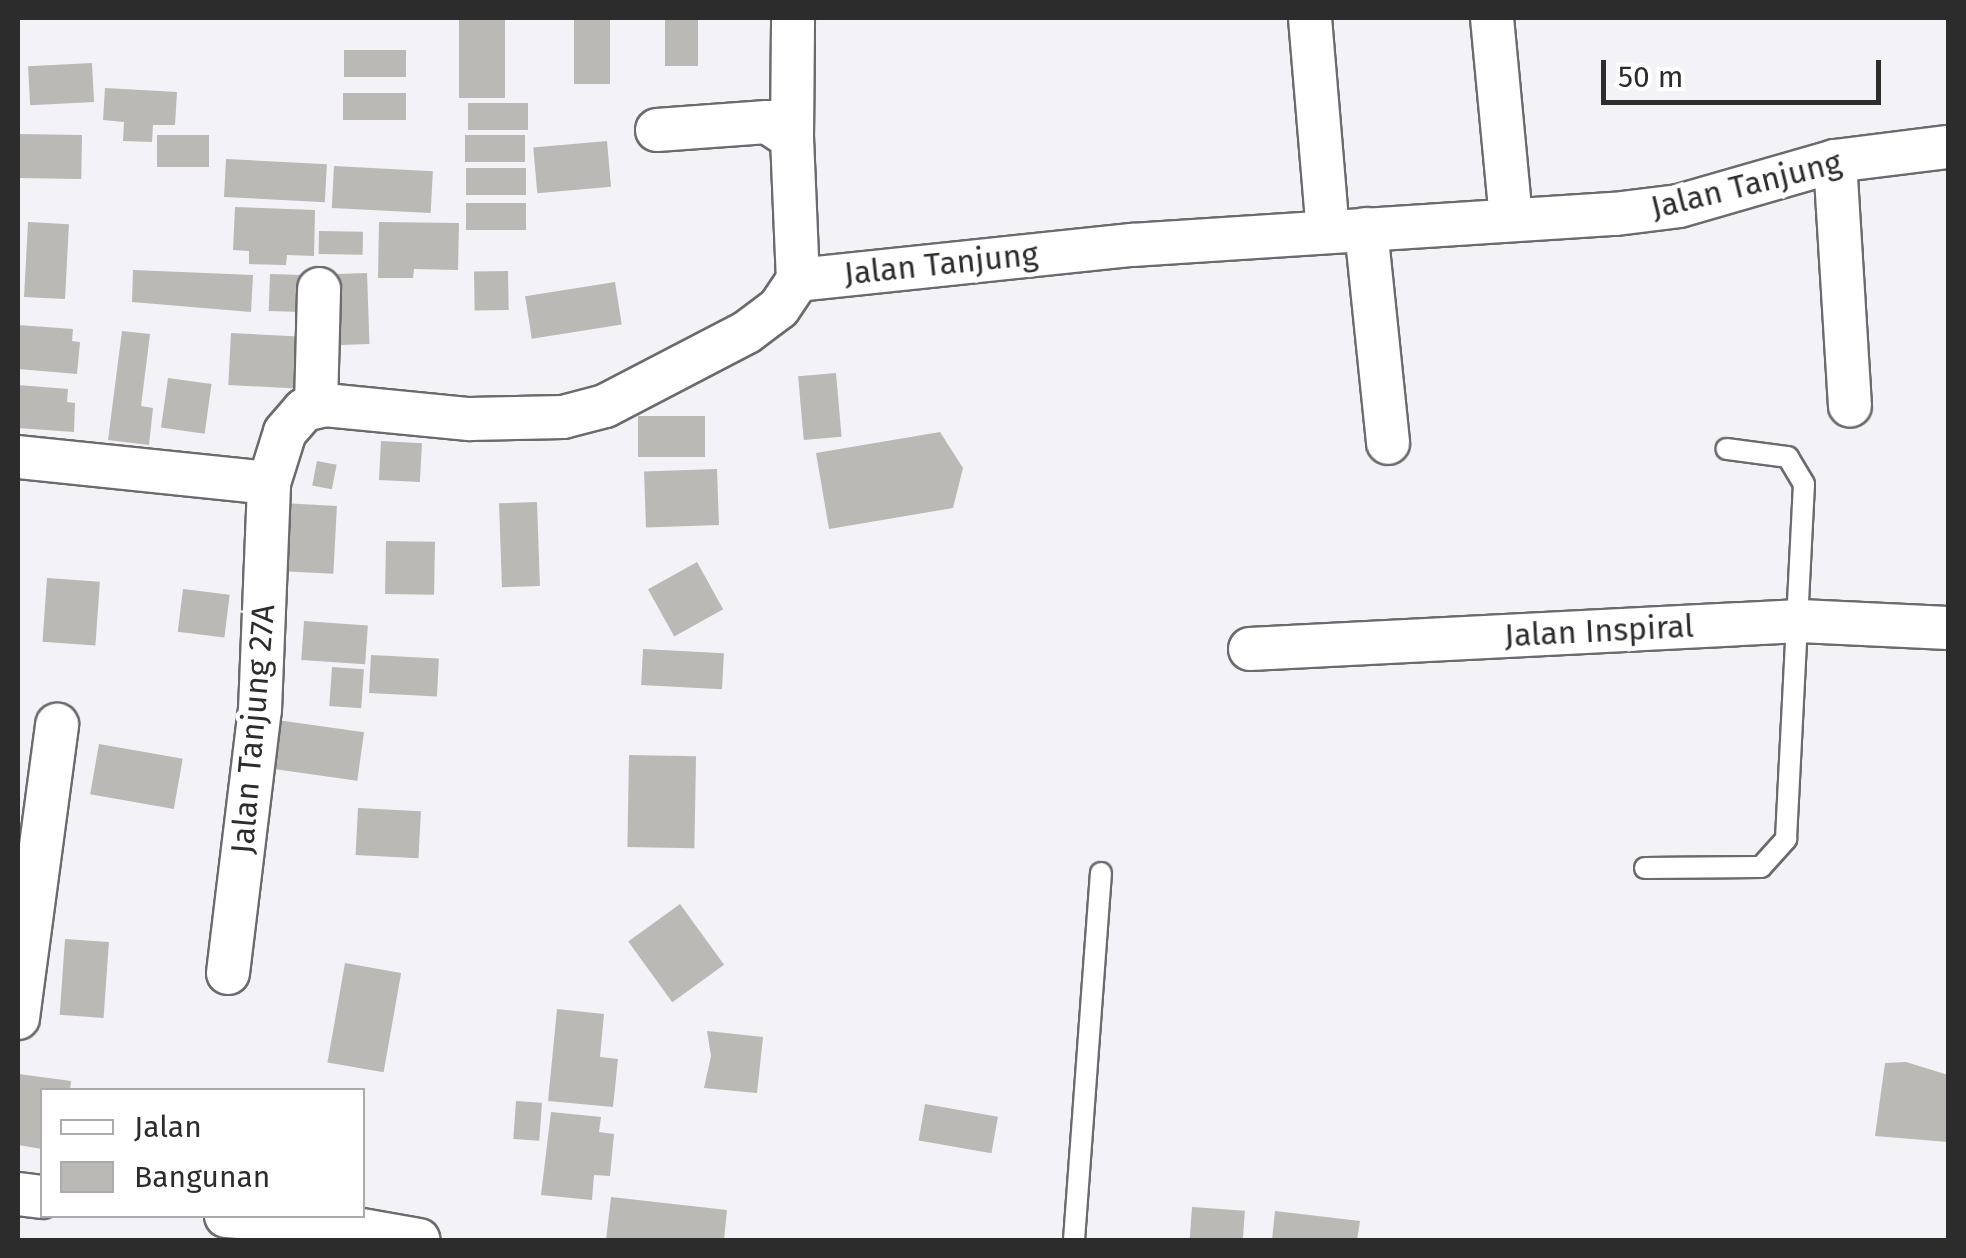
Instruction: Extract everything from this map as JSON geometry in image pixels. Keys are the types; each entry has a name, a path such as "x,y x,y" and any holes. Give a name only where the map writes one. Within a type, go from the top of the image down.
{"street":[{"path":"793,18 792,138 798,280"},
{"path":"1310,18 1388,443"},
{"path":"1492,18 1511,220"},
{"path":"656,130 767,122 792,138"},
{"name":"Jalan Tanjung","path":"316,406 469,419 563,417 604,406 747,332 779,308 798,280 1347,230 1679,206 1835,161 1948,147"},
{"path":"1835,161 1850,406"},
{"path":"18,458 269,483 285,432 316,406 318,289"},
{"name":"Jalan Tanjung 27A","path":"228,974 260,710 269,483"},
{"name":"Jalan Inspiral","path":"1250,649 1800,620 1948,628"},
{"path":"18,1018 57,725"},
{"path":"253,1218 322,1223 419,1240"}],"lane":[{"path":"1644,868 1742,871 1776,856 1786,839 1806,528 1800,469 1774,451 1727,448"},
{"path":"1074,1240 1101,872"}],"building":[{"path":"459,18 505,18 505,98 459,98"},
{"path":"574,18 610,18 610,84 574,84"},
{"path":"665,18 698,18 698,66 665,66"},
{"path":"344,50 406,50 406,77 344,77"},
{"path":"92,63 94,102 30,105 28,66"},
{"path":"105,88 177,92 175,125 153,125 152,142 123,141 124,122 103,120"},
{"path":"343,93 406,93 406,120 343,120"},
{"path":"468,103 528,103 528,130 468,130"},
{"path":"18,134 82,135 81,179 18,178"},
{"path":"157,135 209,135 209,167 157,167"},
{"path":"465,135 525,135 525,162 465,162"},
{"path":"607,141 611,187 537,193 533,147"},
{"path":"226,159 327,164 325,202 224,197"},
{"path":"334,166 433,171 431,213 332,208"},
{"path":"466,168 526,168 526,195 466,195"},
{"path":"466,203 526,203 526,230 466,230"},
{"path":"235,207 315,210 314,256 287,255 286,265 249,264 249,251 233,250"},
{"path":"28,222 69,224 65,299 24,297"},
{"path":"379,222 459,223 458,270 414,269 413,278 378,278"},
{"path":"319,231 363,232 363,255 319,254"},
{"path":"133,270 253,275 251,312 132,302"},
{"path":"508,271 509,310 475,311 474,272"},
{"path":"367,273 369,344 333,345 330,274"},
{"path":"270,274 302,275 301,312 269,311"},
{"path":"615,282 622,324 532,339 525,296"},
{"path":"18,325 73,329 72,341 80,342 77,374 18,369"},
{"path":"122,331 150,334 141,406 153,408 149,445 108,440"},
{"path":"231,333 304,337 301,389 228,385"},
{"path":"836,373 842,437 804,440 798,376"},
{"path":"168,378 212,384 205,434 161,428"},
{"path":"18,385 68,389 67,402 75,403 74,432 18,428"},
{"path":"638,416 705,416 705,457 638,457"},
{"path":"940,432 963,468 953,508 829,529 816,453"},
{"path":"381,441 422,443 420,482 379,480"},
{"path":"317,461 337,465 332,489 312,486"},
{"path":"717,469 719,525 646,528 644,472"},
{"path":"537,502 540,586 502,587 499,503"},
{"path":"282,503 337,506 333,574 278,571"},
{"path":"386,541 435,542 434,595 385,594"},
{"path":"697,562 723,609 674,636 648,589"},
{"path":"47,578 100,582 95,646 43,642"},
{"path":"183,589 230,595 224,637 178,632"},
{"path":"304,621 368,625 365,664 301,660"},
{"path":"643,649 724,653 722,689 641,685"},
{"path":"371,655 439,659 437,697 369,693"},
{"path":"332,667 364,669 361,708 329,706"},
{"path":"270,719 364,732 357,781 263,768"},
{"path":"99,744 183,759 174,809 90,794"},
{"path":"629,755 696,756 694,848 627,847"},
{"path":"358,808 421,811 418,858 356,855"},
{"path":"680,904 724,965 672,1002 628,942"},
{"path":"65,939 109,942 104,1018 60,1015"},
{"path":"345,963 401,973 384,1072 327,1062"},
{"path":"557,1009 604,1014 600,1057 618,1059 613,1107 548,1101"},
{"path":"707,1031 763,1037 757,1093 704,1088 711,1056"},
{"path":"1906,1062 1948,1075 1948,1142 1875,1136 1885,1063"},
{"path":"19,1074 71,1081 70,1088 40,1088 40,1149 18,1145"},
{"path":"516,1101 542,1103 539,1141 513,1139"},
{"path":"925,1104 998,1117 991,1153 919,1140"},
{"path":"551,1112 601,1117 599,1132 614,1134 610,1176 594,1175 592,1200 541,1195"},
{"path":"611,1197 727,1210 724,1240 606,1240"},
{"path":"1192,1207 1245,1211 1243,1240 1190,1240"},
{"path":"1275,1211 1360,1221 1357,1240 1272,1240"}]}
